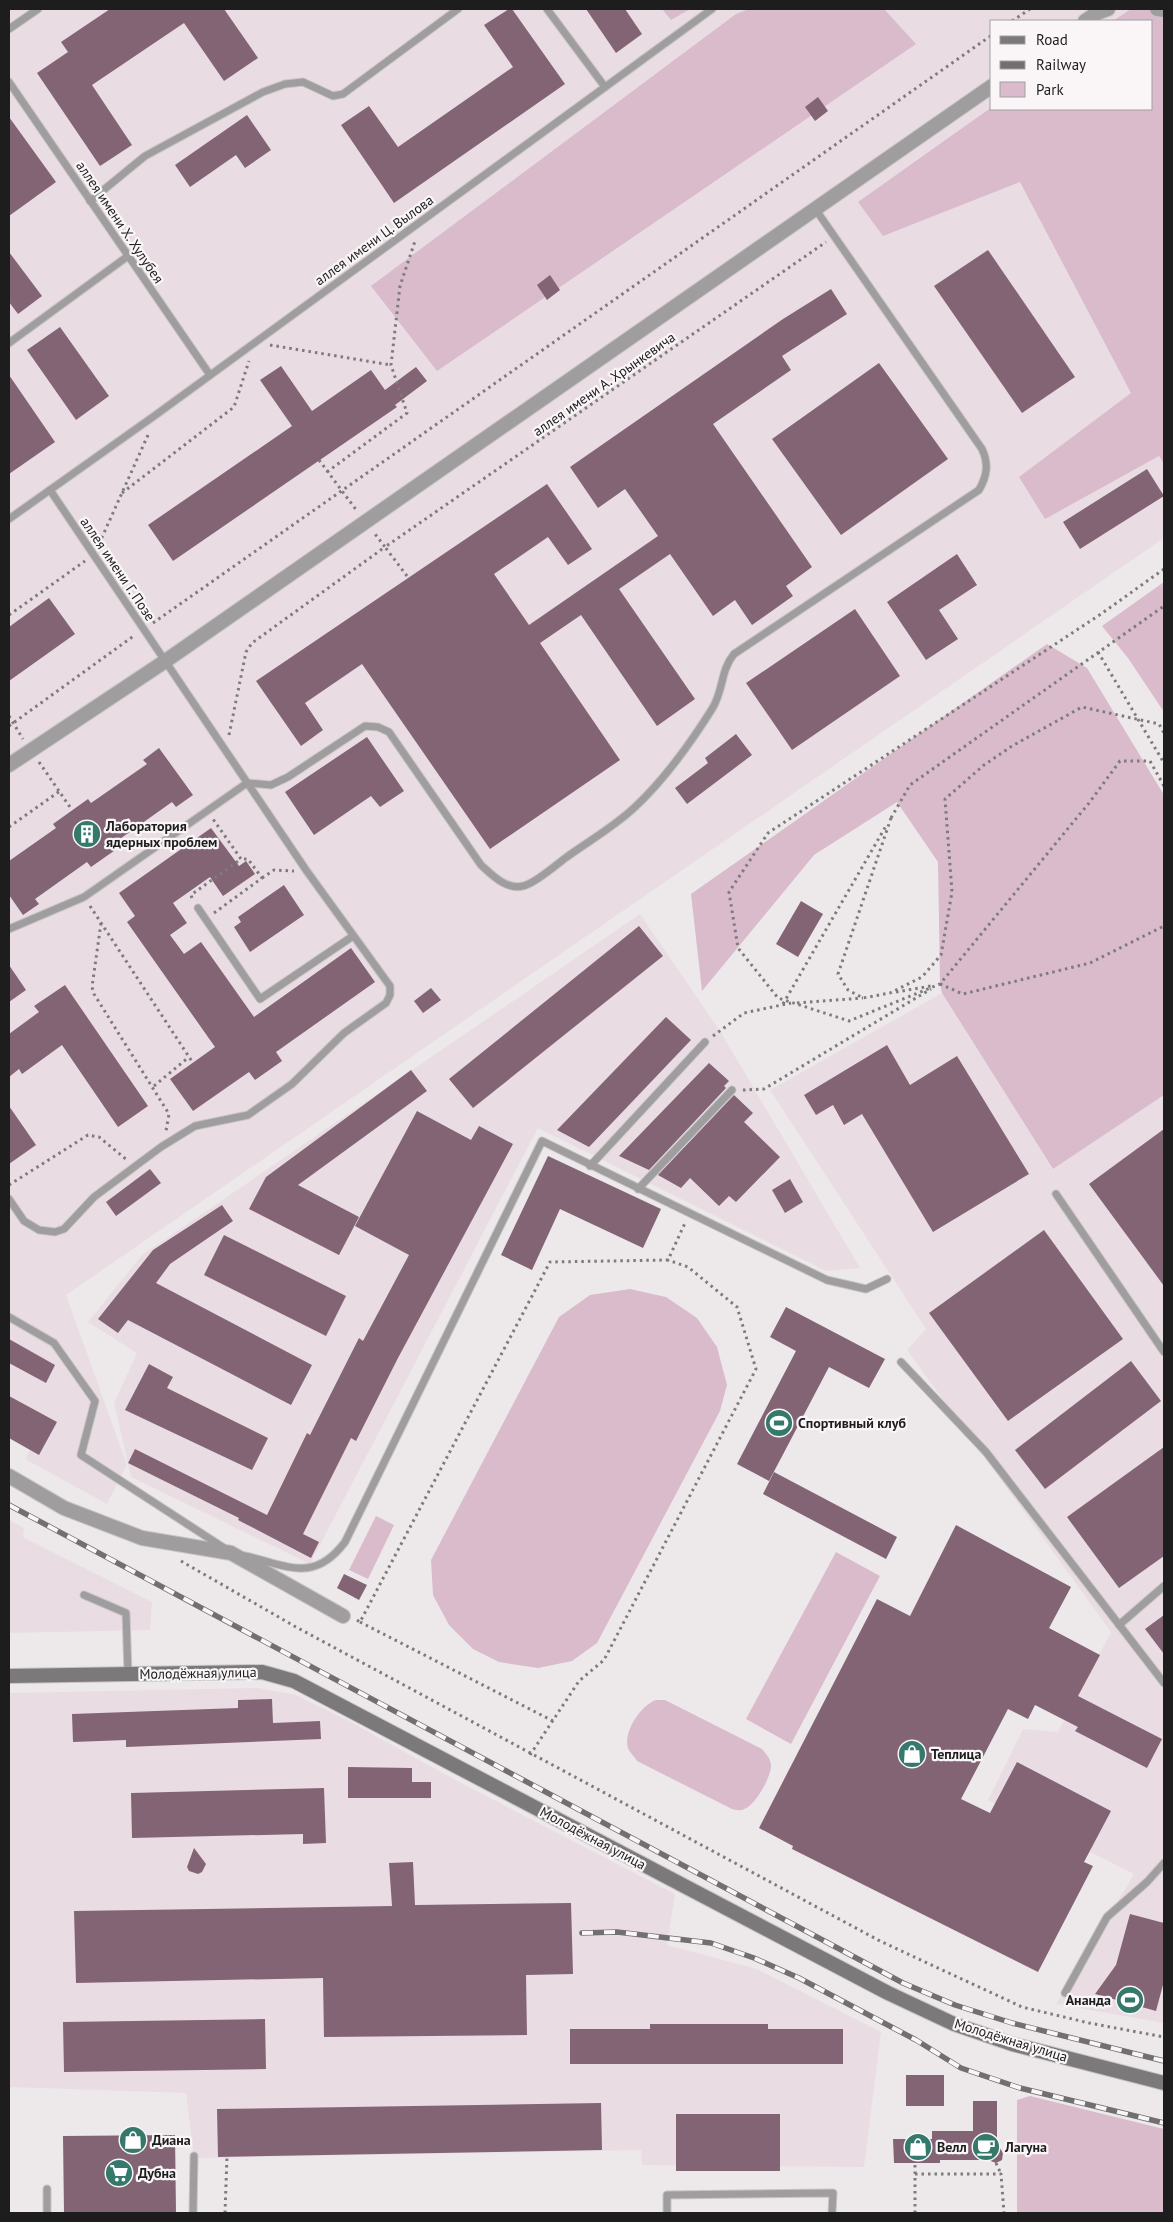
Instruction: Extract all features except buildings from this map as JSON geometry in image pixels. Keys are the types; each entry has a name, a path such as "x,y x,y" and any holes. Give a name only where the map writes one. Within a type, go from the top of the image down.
{"main road":[{"name":"Молодёжная улица","path":"9,1676 262,1672 294,1681 888,1993 954,2024 1012,2044 1164,2083"}],"street":[{"path":"1086,20 1108,9"},
{"path":"1157,9 1164,10"},
{"path":"9,765 164,662 990,87"},
{"path":"9,1476 64,1508 142,1538 231,1553 343,1616"}],"lane":[{"path":"9,29 38,9"},
{"path":"90,201 145,156 263,92 285,84 303,82 333,96 343,94 458,9"},
{"path":"547,9 605,87"},
{"name":"аллея имени Ц. Вылова","path":"9,519 210,376 712,9"},
{"name":"аллея имени Х. Хулубея","path":"9,82 210,376"},
{"path":"9,929 84,897 246,783 270,785 288,777 365,726 378,727 389,732 481,865 494,878 508,885 524,886 546,873 634,808 679,758 713,708 721,692 725,665 734,654 978,490 987,470 987,459 982,449 816,210"},
{"path":"9,343 128,256"},
{"name":"аллея имени Г. Позе","path":"9,1199 24,1221 40,1230 55,1232 64,1229 94,1197 161,1147 195,1126 248,1115 292,1084 344,1033 386,1003 390,995 390,986 307,872 50,490"},
{"path":"198,908 260,999 353,936"},
{"path":"590,1166 705,1042"},
{"path":"638,1188 732,1090"},
{"path":"9,1317 54,1343 95,1401 81,1455 231,1553 302,1569 319,1566 333,1558 345,1542 542,1141 827,1280 866,1288 887,1279"},
{"path":"1056,1194 1164,1352"},
{"path":"901,1362 986,1452 1164,1683"},
{"path":"1119,1624 1164,1586"},
{"path":"84,1595 126,1613 128,1674"},
{"path":"1065,1993 1107,1917 1147,1882 1164,1862"},
{"path":"193,2213 194,2156"},
{"path":"46,2189 47,2213"},
{"path":"667,2213 667,2195 833,2193 832,2213"}],"path":[{"path":"1014,20 1030,9"},
{"path":"9,726 144,629 990,37"},
{"path":"328,472 407,413 391,365 400,286 422,220"},
{"name":"аллея имени А. Хрынкевича","path":"225,752 246,652 252,642 835,236"},
{"path":"122,493 234,407 255,343 391,365"},
{"path":"9,615 94,554 157,414"},
{"path":"319,460 407,576"},
{"path":"784,1002 778,998 738,948 728,892 768,833 1093,620 1164,569"},
{"path":"784,1002 910,785 1164,606"},
{"path":"1098,652 1164,763"},
{"path":"890,993 922,978 940,955 952,892 945,800 984,765 1012,746 1082,707 1159,724 1164,733"},
{"path":"9,716 72,810"},
{"path":"732,1090 764,1089 940,984 1089,803 1120,761 1150,761 1164,786"},
{"path":"9,827 60,791"},
{"path":"207,811 241,859"},
{"path":"863,998 848,990 838,974 891,818"},
{"path":"198,908 191,895 241,859 248,859 262,878"},
{"path":"206,920 274,870 307,872"},
{"path":"84,897 193,1062"},
{"path":"101,923 92,987 94,994 154,1086 169,1114 161,1147"},
{"path":"705,1042 744,1013 784,1002 863,998 940,984 962,994 1090,963 1164,926"},
{"path":"793,1003 849,1021 940,984"},
{"path":"154,1086 189,1057"},
{"path":"9,1185 88,1135 99,1137 135,1167"},
{"path":"668,1260 690,1213"},
{"path":"360,1622 550,1262 668,1260 688,1266 737,1307 756,1369 604,1660 579,1681 530,1755"},
{"path":"176,1558 296,1627 530,1755 880,1941 1022,2007 1089,2023 1164,2037"},
{"path":"343,1616 360,1622 553,1721"},
{"path":"225,2213 227,2156"},
{"path":"915,2213 916,2163"},
{"path":"996,2163 1001,2174 1004,2213"},
{"path":"915,2174 1001,2174"}],"shaded area":[{"path":"9,9 1164,9 1164,538 66,1295 127,1465 107,1504 25,1459 30,1450 9,1438"},
{"path":"640,914 720,1031 860,1268 826,1271 538,1128 310,1564 131,1477 114,1403 137,1353 88,1322 142,1255"},
{"path":"942,993 1053,1169 1164,1095 1164,2023 1056,2004 1134,1874 988,1800 1023,1729 1058,1732 1111,1632 907,1350 926,1329 770,1090"},
{"path":"9,1520 24,1528 23,1537 152,1602 150,1630 9,1633"},
{"path":"258,1688 296,1695 349,1721 450,1777 675,1894 667,1945 757,1969 881,2032 864,2167 642,2165 641,2150 194,2158 186,2093 9,2087 9,1693"}],"green space":[{"path":"662,9 690,9 671,20"},
{"path":"749,9 884,9 916,44 437,371 371,286 736,14"},
{"path":"1131,9 1164,9 1164,464 1159,456 1045,519 1019,477 1131,393 1020,182 883,236 858,202 990,108 990,110 1153,110 1153,20 1114,20"},
{"path":"1164,582 1164,712 1128,658 1102,626"},
{"path":"1047,644 1087,668 1164,795 1164,1095 1053,1169 942,993 940,984 938,862 897,802 814,855 702,991 691,894"},
{"path":"630,1289 666,1297 697,1318 717,1347 727,1385 720,1411 597,1643 572,1661 538,1668 499,1662 473,1649 449,1625 433,1595 431,1560 559,1317 590,1295"},
{"path":"376,1516 394,1525 368,1579 349,1570"},
{"path":"836,1552 880,1576 791,1744 746,1719"},
{"path":"656,1700 665,1700 762,1749 768,1757 771,1766 762,1790 753,1803 741,1810 732,1809 637,1761 628,1748 628,1734 639,1713"},
{"path":"1030,2096 1164,2129 1164,2213 1017,2213 1017,2100"}],"railway":[{"path":"9,1505 903,1983 955,2005 1012,2023 1164,2061"},
{"path":"582,1933 617,1932 711,1943 754,1958 799,1978 916,2040 961,2068 1020,2088 1164,2123"}],"place":[{"name":"Лаборатория ядерных проблем","path":"87,834"},
{"name":"Спортивный клуб","path":"779,1423"},
{"name":"Теплица","path":"912,1754"},
{"name":"Ананда","path":"1130,2000"},
{"name":"Диана","path":"133,2140"},
{"name":"Велл","path":"918,2147"},
{"name":"Лагуна","path":"986,2147"},
{"name":"Дубна","path":"119,2173"}]}
